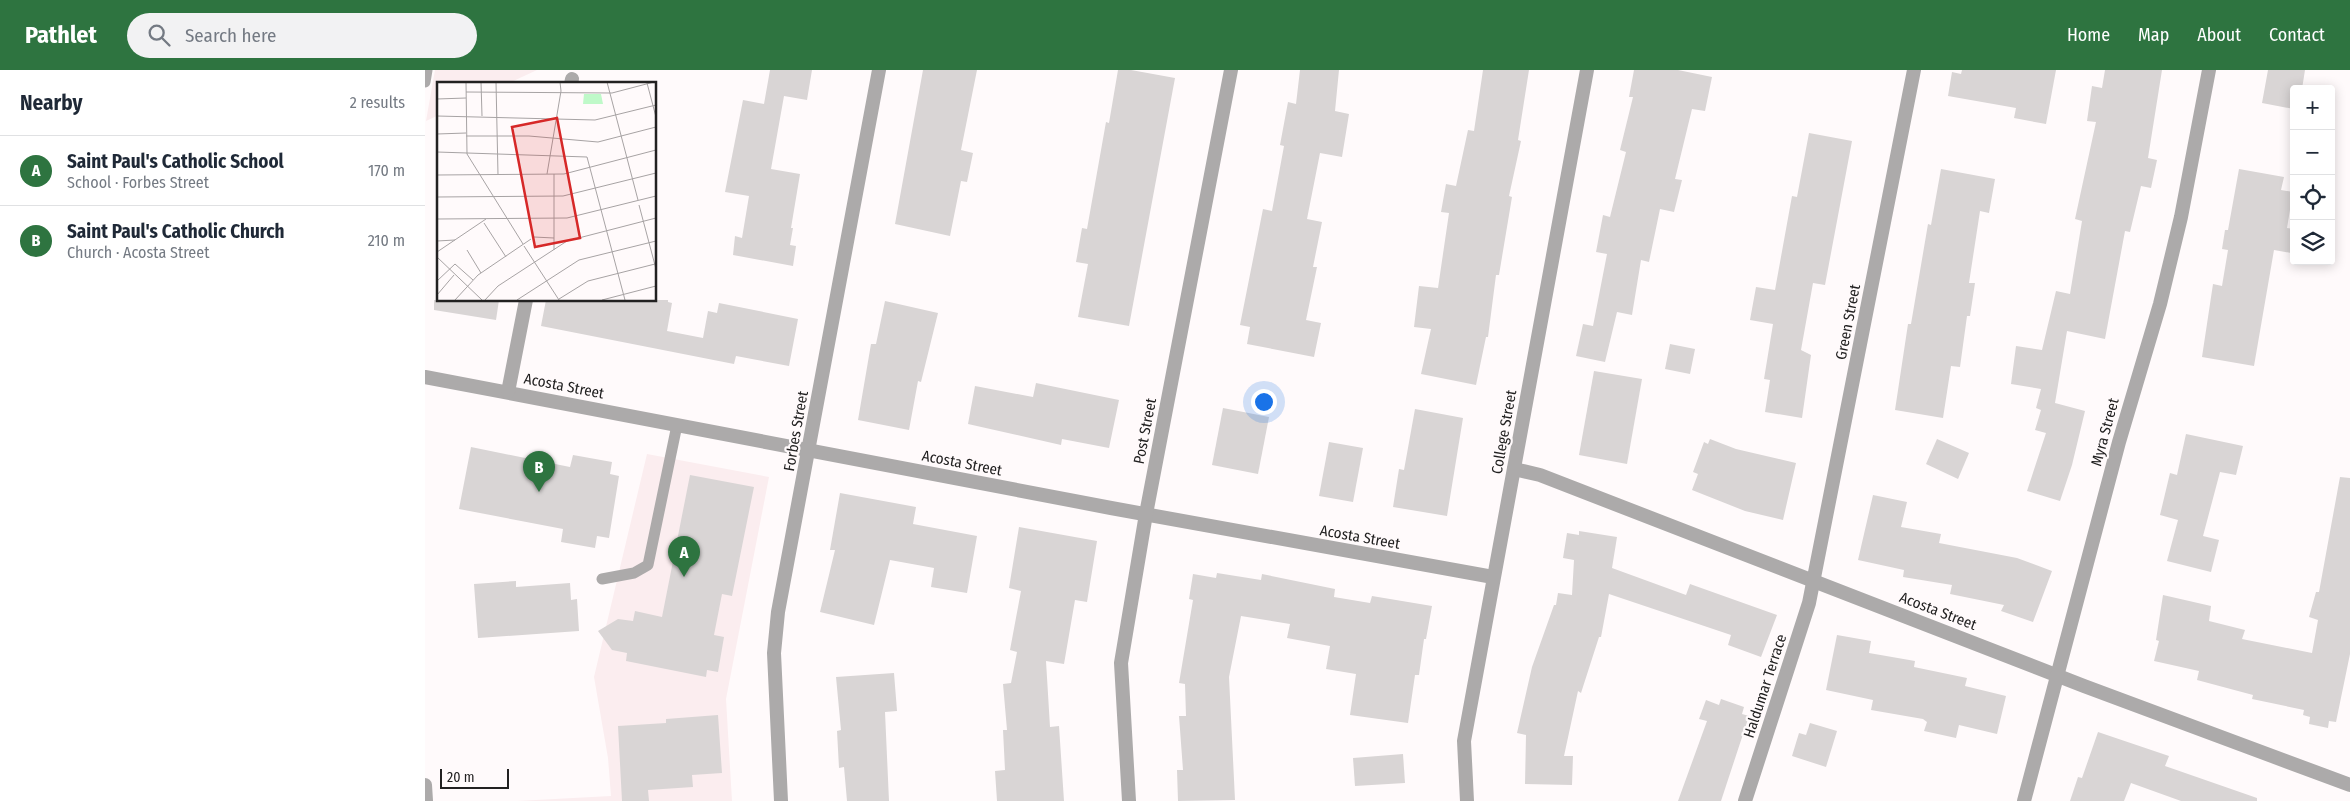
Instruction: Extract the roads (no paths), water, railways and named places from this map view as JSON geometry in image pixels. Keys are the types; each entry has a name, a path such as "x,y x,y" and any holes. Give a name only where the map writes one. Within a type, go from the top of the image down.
{"street":[{"name":"Forbes Street","path":"781,801 774,653 778,612 879,70"},
{"name":"Post Street","path":"1129,801 1121,663 1146,514 1231,70"},
{"name":"College Street","path":"1467,801 1464,740 1587,70"},
{"name":"Green Street","path":"1814,579 1915,70"},
{"name":"Myra Street","path":"2024,801 2119,442 2160,304 2181,217 2209,70"},
{"path":"508,392 526,301"},
{"name":"Acosta Street","path":"425,376 1146,514 1493,577"},
{"name":"Acosta Street","path":"1514,469 1540,475 1814,579 2058,675 2350,785"},
{"name":"Haldumar Terrace","path":"1745,801 1809,603 1814,579"},
{"path":"425,785 426,801"}],"lane":[{"path":"425,82 427,70"},
{"path":"602,580 634,573 648,565 677,424"}],"place":[{"name":"Saint Paul's Catholic Church","path":"539,492"},
{"name":"Saint Paul's Catholic School","path":"684,577"}]}
